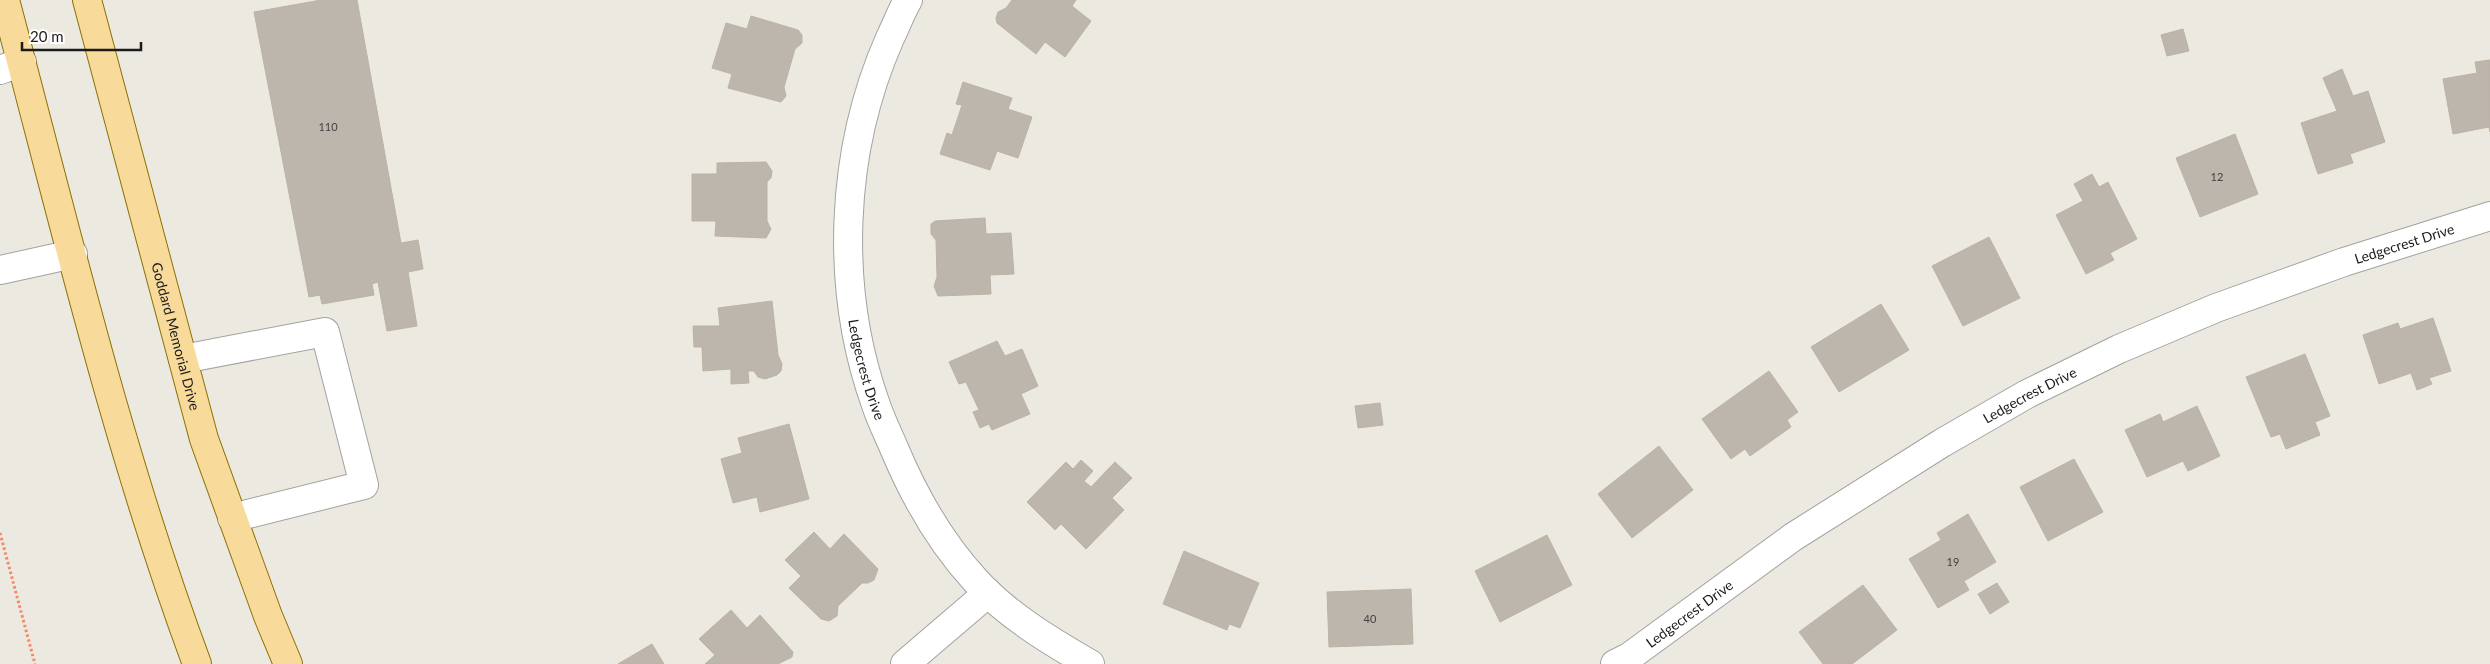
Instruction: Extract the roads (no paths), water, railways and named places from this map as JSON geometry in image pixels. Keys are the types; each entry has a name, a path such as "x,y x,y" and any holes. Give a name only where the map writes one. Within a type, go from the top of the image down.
{"main road":[{"path":"5,0 11,66 73,254 129,460 175,605 197,664"},
{"name":"Goddard Memorial Drive","path":"87,0 204,439 268,616 288,664"}],"street":[{"name":"Ledgecrest Drive","path":"908,0 879,64 856,149 850,188 850,269 854,317 864,365 876,406 909,482 938,532 976,581 988,592 1056,644 1090,664"},
{"name":"Ledgecrest Drive","path":"1615,664 1629,657 1793,537 1942,444 2027,394 2119,349 2216,308 2344,262 2490,216"},
{"path":"0,270 73,254"},
{"path":"183,359 325,332 364,484 232,518"},
{"path":"905,664 988,592"}]}
